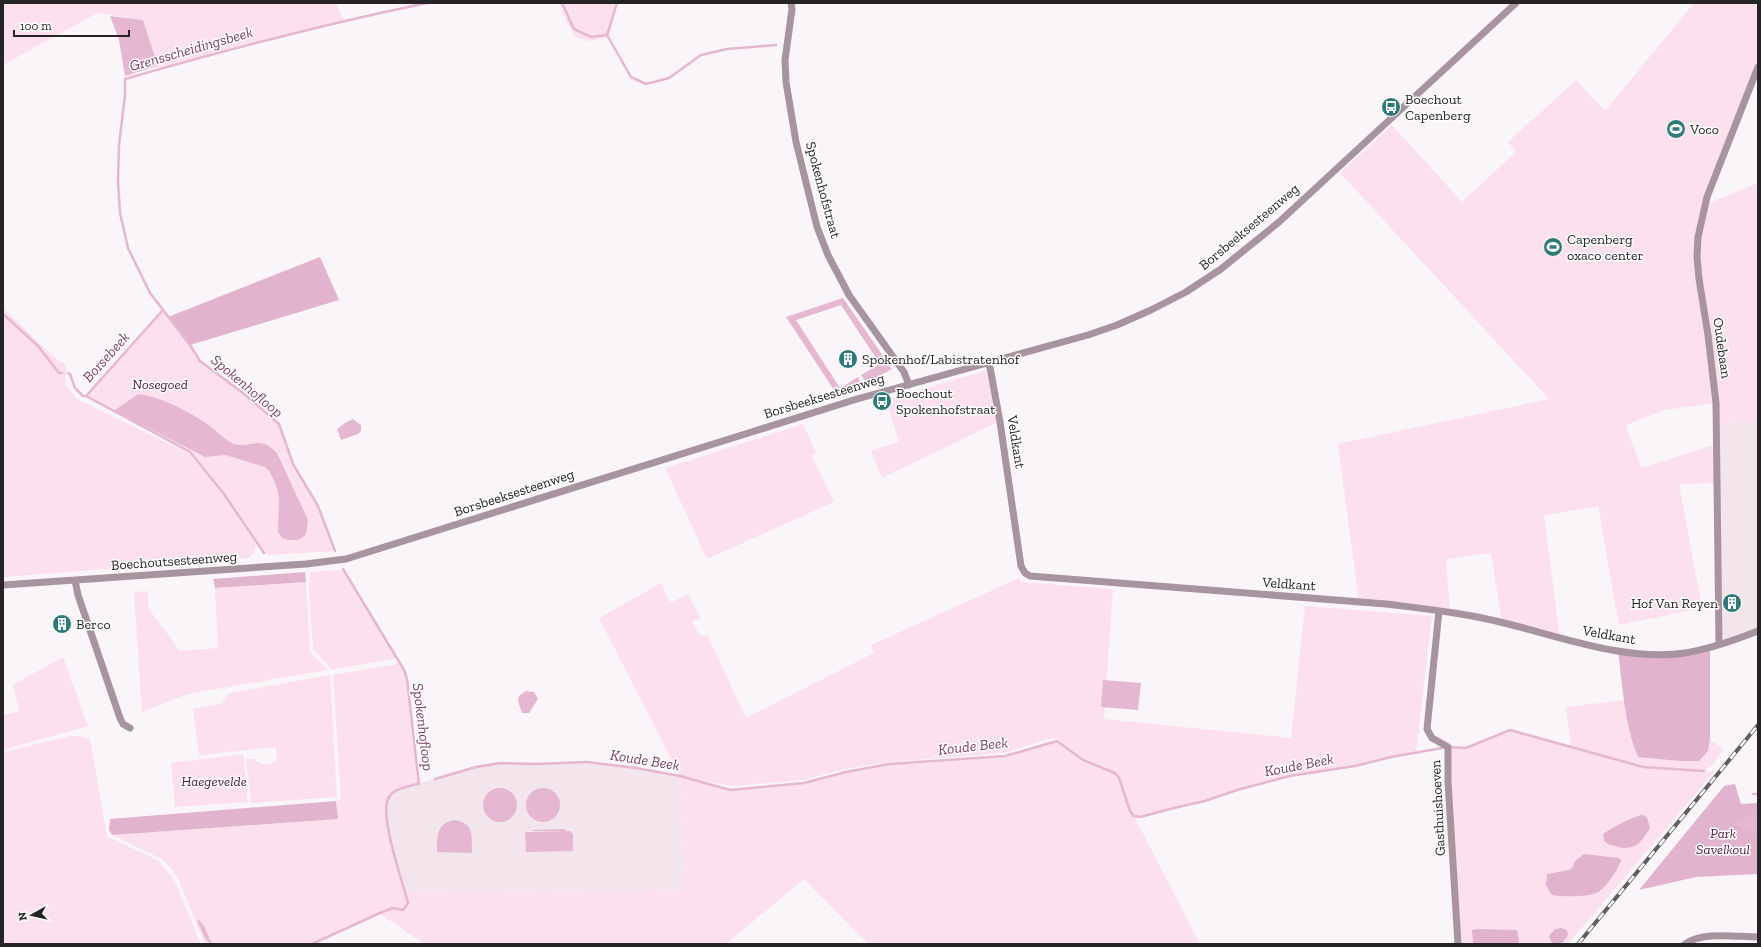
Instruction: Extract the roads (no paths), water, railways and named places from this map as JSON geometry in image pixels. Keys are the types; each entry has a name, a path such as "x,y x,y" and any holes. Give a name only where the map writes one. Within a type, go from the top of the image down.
{"street":[{"name":"Spokenhofstraat","path":"791,3 792,10 785,60 786,82 796,142 817,227 828,255 849,295 904,372 909,385"},
{"name":"Borsbeeksesteenweg","path":"346,560 804,415 1117,325 1186,292 1221,269 1279,222 1516,3"},
{"name":"Oudebaan","path":"1719,644 1716,403 1708,335 1698,279 1696,257 1698,237 1707,197 1758,67"},
{"name":"Veldkant","path":"989,362 1000,422 1021,566 1025,573 1030,576 1380,604 1439,611 1502,622 1566,640 1636,653 1685,653 1758,631"},
{"name":"Boechoutsesteenweg","path":"3,585 346,560"},
{"path":"75,580 78,595 120,718 123,724 130,728"},
{"name":"Gasthuishoeven","path":"1439,611 1427,729 1432,738 1448,747 1448,782 1458,944"},
{"path":"1685,944 1690,940 1705,936 1758,937"}],"waterway":[{"name":"Grensscheidingsbeek","path":"335,551 318,506 293,464 279,424 243,393 200,361 190,345 150,293 128,248 120,213 118,181 119,145 125,95 125,79 275,38 427,3"},
{"name":"Grensscheidingsbeek","path":"562,3 574,29 591,37 607,35"},
{"path":"607,35 617,3"},
{"path":"607,35 631,77 646,84 669,78 701,55 727,49 776,45"},
{"name":"Borsebeek","path":"68,373 70,374 75,388 83,396 86,396 163,310"},
{"name":"Borsebeek","path":"3,314 38,346 59,373 62,373"},
{"path":"86,396 190,452 224,494 264,553"},
{"name":"Spokenhofloop","path":"343,569 404,670 407,679 419,784"},
{"name":"Koude Beek","path":"435,779 476,767 500,763 536,764 587,762 636,768 680,776 730,790 804,783 846,772 889,764 1005,756 1057,741 1083,760 1115,773 1119,778 1130,811 1134,816 1140,817 1205,801 1237,790 1290,776 1355,766 1391,757 1448,747 1466,748 1510,730 1643,767 1704,771"},
{"name":"Koude Beek","path":"312,944 393,908 403,910 408,903 392,848 386,805 389,797 394,792 417,784"},
{"name":"Koude Beek","path":"1753,794 1758,794"},
{"path":"209,940 211,944"}],"railway":[{"path":"1578,944 1758,725"}],"place":[{"name":"Boechout Capenberg","path":"1391,107"},
{"name":"Voco","path":"1676,129"},
{"name":"Capenberg oxaco center","path":"1553,247"},
{"name":"Spokenhof/Labistratenhof","path":"848,359"},
{"name":"Boechout Spokenhofstraat","path":"882,401"},
{"name":"Hof Van Reyen","path":"1732,603"},
{"name":"Berco","path":"62,624"}],"park label":[{"name":"Nosegoed","path":"160,384"},
{"name":"Haegevelde","path":"214,781"},
{"name":"Park Savelkoul","path":"1723,842"}]}
